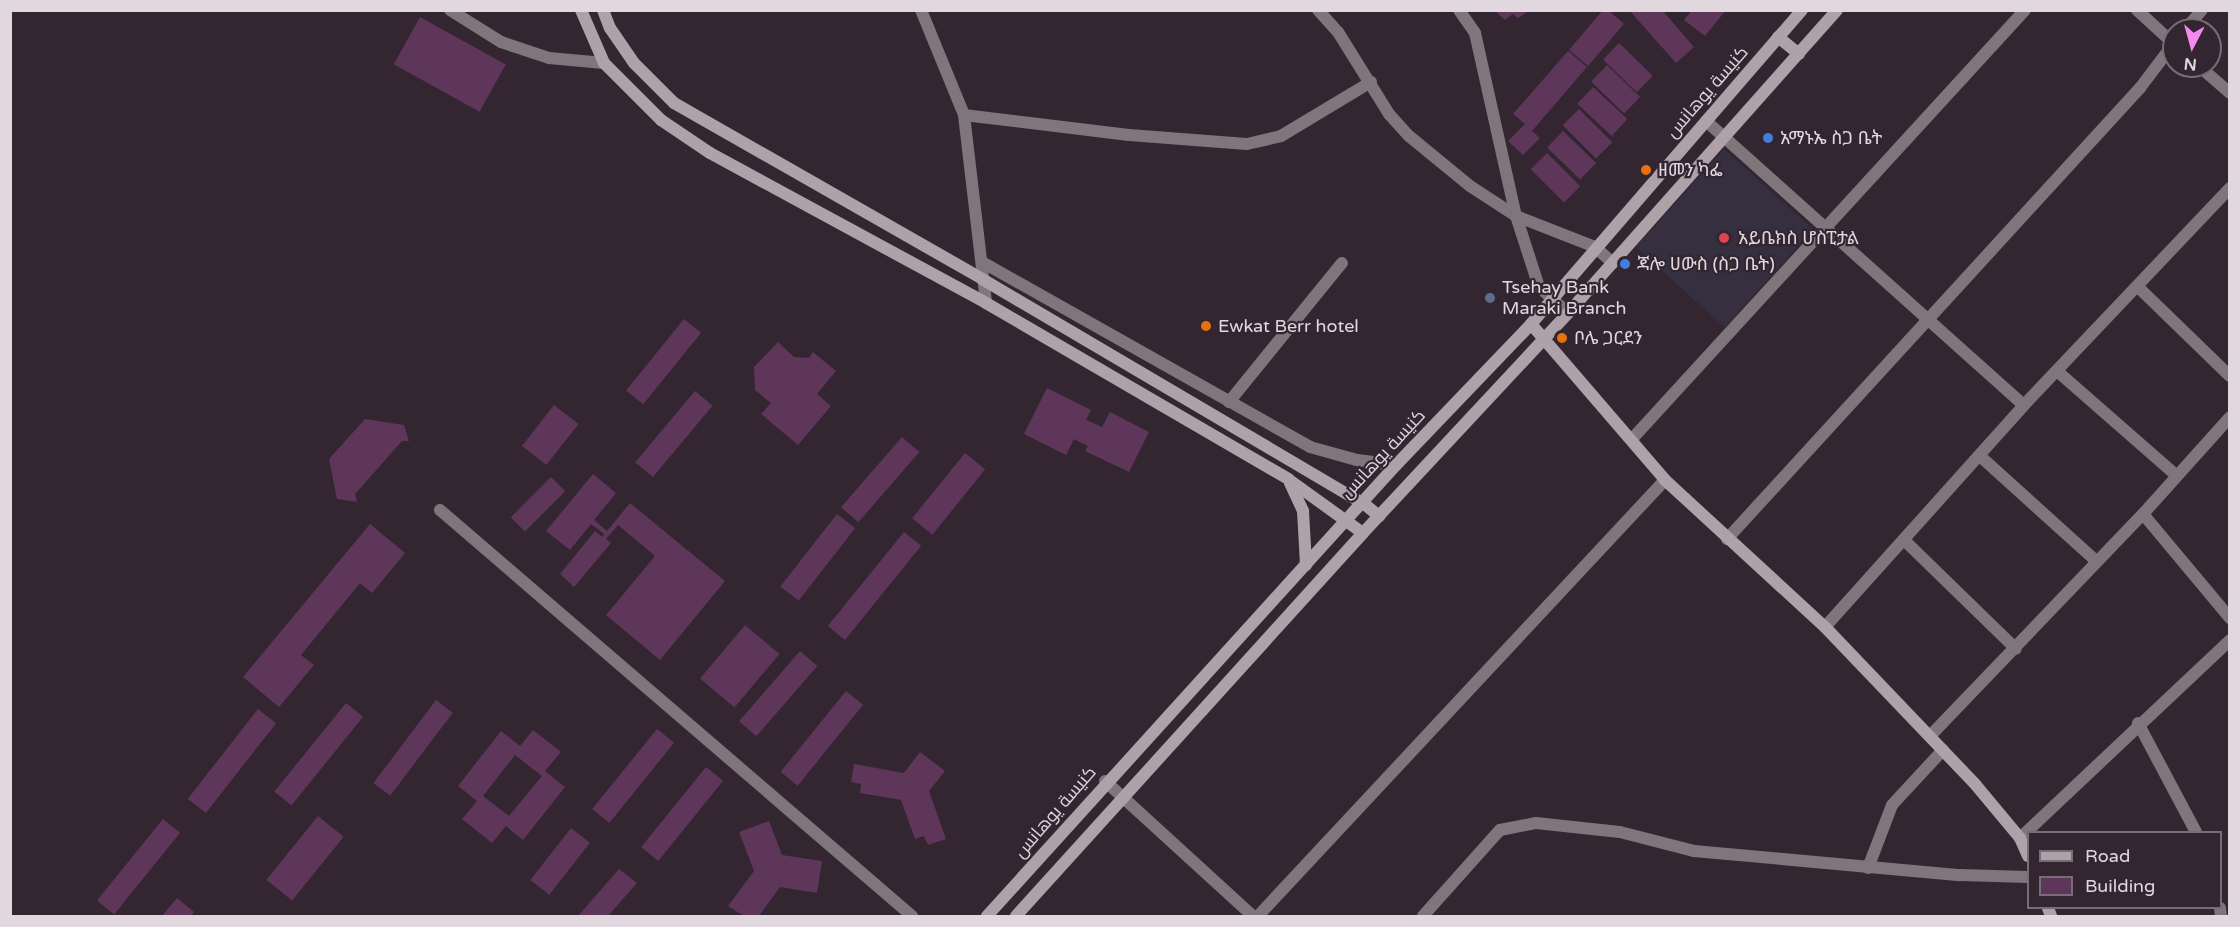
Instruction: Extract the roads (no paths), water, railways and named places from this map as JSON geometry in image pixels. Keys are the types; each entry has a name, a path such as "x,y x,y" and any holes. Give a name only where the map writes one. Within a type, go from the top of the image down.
{"street":[{"path":"450,10 501,42 549,58 604,63"},
{"path":"581,10 604,63 661,120 710,153 986,303 1288,479 1363,533"},
{"path":"603,10 609,28 634,63 674,103 982,279 1363,503 1379,516"},
{"path":"921,10 964,115 986,303"},
{"path":"1318,10 1338,32 1389,114 1409,136 1516,216 1595,248 1613,263"},
{"path":"1460,10 1475,33 1516,216 1539,287 1550,301 1568,313"},
{"name":"كنيسة يوهانس","path":"987,916 1105,782 1396,465 1531,324 1802,10"},
{"path":"1016,916 1363,533 1546,338 1837,10"},
{"path":"1632,439 2025,10"},
{"path":"2137,10 2162,33"},
{"path":"1778,37 1799,54"},
{"path":"1727,539 1926,319 2140,88 2162,60"},
{"path":"2212,78 2229,93"},
{"path":"964,115 1129,135 1247,144 1281,136 1371,82"},
{"path":"1706,121 2024,405"},
{"path":"1825,627 1981,457 2024,405 2229,189"},
{"path":"982,262 1310,447 1357,460 1396,465"},
{"path":"1229,402 1342,263"},
{"path":"2138,287 2229,376"},
{"path":"1531,324 1546,338 1665,480 1825,627 1930,736 2020,838 2027,854"},
{"path":"2057,371 2176,475"},
{"path":"1930,736 2016,649 2096,561 2143,514 2229,417"},
{"path":"1981,457 2096,561"},
{"path":"1288,479 1303,512 1306,565"},
{"path":"1258,916 1665,480"},
{"path":"440,510 912,916"},
{"path":"2143,514 2229,617"},
{"path":"1904,540 2016,649"},
{"path":"2027,831 2138,723 2229,640"},
{"path":"2138,723 2195,831"},
{"path":"1868,868 1892,805 1943,750"},
{"path":"1105,782 1253,916"},
{"path":"1423,916 1500,830 1536,823 1620,832 1694,851 1868,868 2027,877"},
{"path":"2020,838 2027,831"}],"place":[{"name":"አማኑኤ ስጋ ቤት","path":"1768,138"},
{"name":"ዘመን ካፌ","path":"1646,170"},
{"name":"አይቤክስ ሆስፒታል","path":"1724,238"},
{"name":"ጃሎ ሀውስ (ስጋ ቤት)","path":"1625,264"},
{"name":"Tsehay Bank Maraki Branch","path":"1490,298"},
{"name":"Ewkat Berr hotel","path":"1206,326"},
{"name":"ቦሌ ጋርደን","path":"1562,338"}]}
